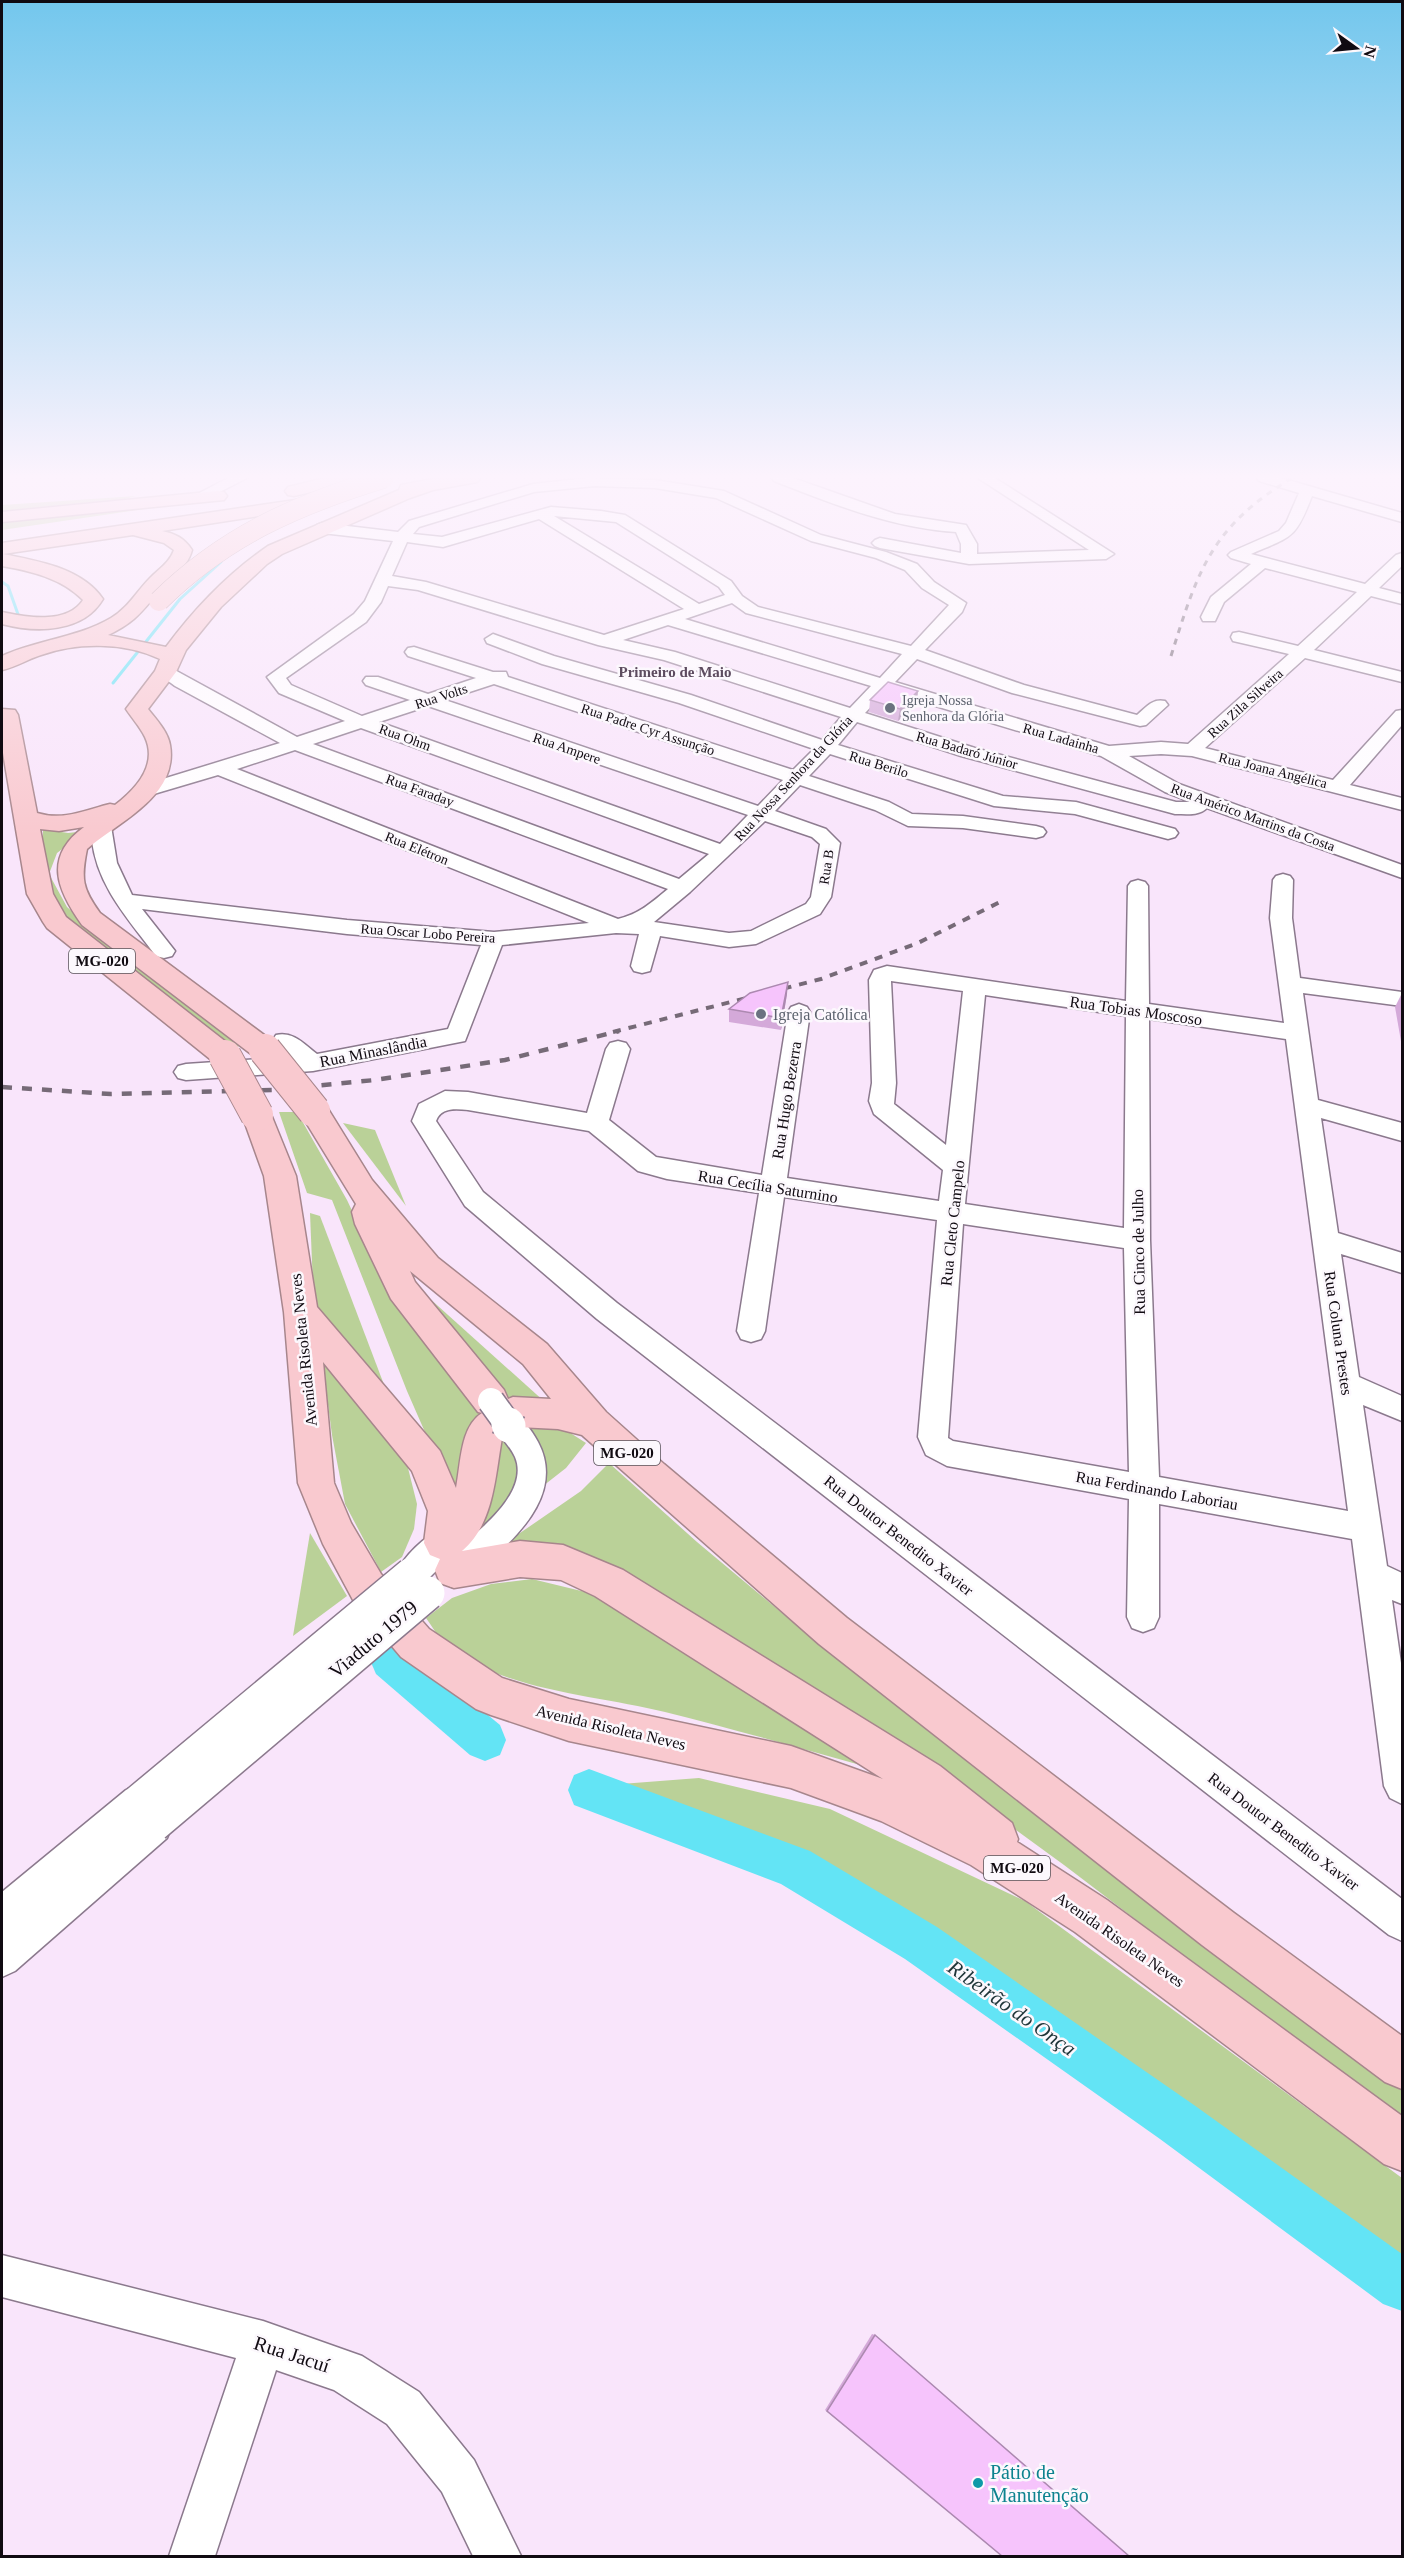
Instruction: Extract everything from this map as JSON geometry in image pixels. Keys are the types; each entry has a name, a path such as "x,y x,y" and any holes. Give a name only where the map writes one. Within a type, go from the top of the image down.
{"highway":[{"path":"2,618 22,624 64,619 87,609 93,599 91,597"},
{"path":"71,640 119,622 135,609 144,597"},
{"path":"116,641 163,597"},
{"path":"75,847 142,795 157,776 159,745 154,733 137,709 164,659 219,597"},
{"path":"2,632 71,640 116,641 164,659"},
{"name":"MG-020","path":"28,824 4,715 6,679 32,651 71,640"},
{"path":"28,824 68,823 109,812 142,795"},
{"name":"Avenida Risoleta Neves","path":"28,824 40,894 56,922 225,1056 257,1115 280,1176 301,1312 316,1483 336,1532 367,1587 415,1643 491,1695 569,1720 791,1767 890,1803 987,1849 1091,1916 1402,2146"},
{"name":"MG-020","path":"75,847 69,876 78,901 91,919 274,1045 361,1188 426,1267 535,1354 593,1423 833,1631 1218,1929 1402,2065"},
{"path":"361,1188 371,1224 403,1290 500,1413"},
{"path":"301,1312 427,1462 447,1511 434,1570"},
{"path":"434,1570 471,1507 485,1430 513,1412 558,1414 593,1423"},
{"path":"434,1570 520,1559 563,1563 609,1583 925,1782 1091,1916"}],"street":[{"name":"Rua Ohm","path":"376,597 360,618 276,677 285,689 362,722 723,852"},
{"name":"Rua Badaró Júnior","path":"461,597 605,641 669,657 968,752 1182,809 1196,808 1204,800"},
{"path":"678,597 698,610"},
{"name":"Rua Volts","path":"142,795 734,597"},
{"path":"735,597 752,610 914,652 1018,689 1140,721"},
{"name":"Rua Nossa Senhora da Glória","path":"616,926 639,921 652,914 723,852 956,609 958,603 949,597"},
{"path":"1209,617 1220,597"},
{"name":"Rua Zila Silveira","path":"1192,750 1360,597"},
{"name":"Rua Ladainha","path":"670,620 1107,752"},
{"path":"1239,637 1402,677"},
{"name":"Rua Berilo","path":"493,639 548,660 685,699 826,747 1002,802 1076,808 1168,833"},
{"name":"Rua Padre Cyr Assunção","path":"414,652 882,806 908,820 963,822 1036,832"},
{"name":"Rua Faraday","path":"164,659 208,700 267,727 296,744 683,888"},
{"name":"Rua Ampere","path":"372,681 761,814"},
{"path":"1080,782 1092,765 1159,705"},
{"path":"1338,786 1402,715"},
{"name":"Rua Joana Angélica","path":"1137,757 1192,750 1402,804"},
{"name":"Rua Américo Martins da Costa","path":"1107,752 1137,757 1172,789 1402,872"},
{"name":"Rua Elétron","path":"219,769 616,926"},
{"name":"Rua B","path":"729,940 756,937 813,909 821,897 830,843 819,833 761,814"},
{"path":"106,822 103,852 109,870 127,901 165,951"},
{"path":"75,847 109,870"},
{"name":"Rua Coluna Prestes","path":"1283,880 1281,918 1402,1786"},
{"name":"Rua Cinco de Julho","path":"1138,886 1137,1240 1144,1487 1143,1617"},
{"name":"Rua Oscar Lobo Pereira","path":"127,901 347,927 494,939 616,926 651,928 729,940"},
{"path":"642,966 651,928"},
{"name":"Rua Minaslândia","path":"186,1072 313,1063 457,1035 494,939"},
{"path":"957,1168 883,1108 881,1101 884,1083 880,980 882,975 896,973 975,987"},
{"path":"1290,984 1402,999"},
{"name":"Rua Tobias Moscoso","path":"975,987 1297,1033"},
{"name":"Rua Cleto Campelo","path":"947,1453 936,1446 933,1437 951,1212 975,987"},
{"name":"Rua Hugo Bezerra","path":"751,1331 800,1012"},
{"path":"274,1045 313,1063"},
{"path":"596,1123 618,1049"},
{"name":"Rua Cecília Saturnino","path":"424,1121 429,1110 445,1100 468,1101 596,1123 647,1164 667,1170 1137,1240"},
{"path":"1307,1105 1402,1132"},
{"name":"Rua Doutor Benedito Xavier","path":"424,1121 474,1199 607,1311 1402,1922"},
{"path":"1326,1239 1402,1263"},
{"path":"1346,1384 1402,1409"},
{"name":"Viaduto 1979","path":"146,1814 434,1570 508,1523 526,1495 533,1469 527,1449 500,1413"},
{"name":"Rua Ferdinando Laboriau","path":"947,1453 1366,1528"},
{"path":"1373,1575 1402,1589"},
{"path":"2,1916 146,1814"},
{"path":"2,1958 146,1814"},
{"name":"Rua Jacuí","path":"2,2276 262,2343 346,2372 403,2408 458,2476 498,2556"},
{"path":"192,2556 262,2343"}],"green space":[{"path":"43,829 68,833 86,831 57,853 49,874 67,907 109,944 243,1045 230,1049 189,1012 138,978 61,916 42,869"},
{"path":"279,1112 297,1112 347,1200 388,1287 490,1414 460,1512 407,1391 332,1200 307,1193"},
{"path":"343,1123 375,1130 406,1206"},
{"path":"310,1213 320,1216 394,1411 314,1311"},
{"path":"418,1288 546,1403 514,1405 436,1314"},
{"path":"320,1343 406,1460 417,1504 414,1529 402,1557 381,1572 345,1504 332,1435"},
{"path":"521,1417 561,1427 586,1443 566,1468 543,1486 541,1449 534,1434"},
{"path":"502,1429 520,1457 522,1472 520,1485 506,1509 462,1548"},
{"path":"609,1463 697,1542 824,1648 1402,2091 1402,2122 1064,1865 954,1785 662,1608 494,1551 581,1491"},
{"path":"310,1533 347,1596 293,1636"},
{"path":"532,1579 602,1596 903,1777 665,1712 521,1682 468,1660 445,1644 426,1618 452,1598 491,1584"},
{"path":"699,1778 830,1809 1025,1901 1402,2178 1402,2273 987,1978 807,1863 608,1785"}],"building":[{"path":"888,682 918,691 900,709 870,700"},
{"path":"788,982 781,1018 729,1009 750,993"},
{"name":"Pátio de Manutenção","path":"875,2335 1129,2556 1002,2556 827,2411"}],"waterway":[{"path":"12,597 20,620"},
{"path":"113,683 182,597"},
{"name":"Ribeirão do Onça","path":"390,1660 485,1740"},
{"name":"Ribeirão do Onça","path":"589,1790 794,1867 921,1943 1177,2122 1402,2285"}],"railway":[{"path":"1171,656 1191,597"},
{"path":"613,1032 821,979 918,943 1002,901"},
{"path":"2,1087 111,1094 273,1090 375,1080 505,1060 619,1031"}],"place":[{"name":"Igreja Nossa Senhora da Glória","path":"890,708"},
{"name":"Igreja Católica","path":"761,1014"},
{"name":"Pátio de Manutenção","path":"978,2483"}],"district":[{"name":"Primeiro de Maio","path":"675,672"}]}
